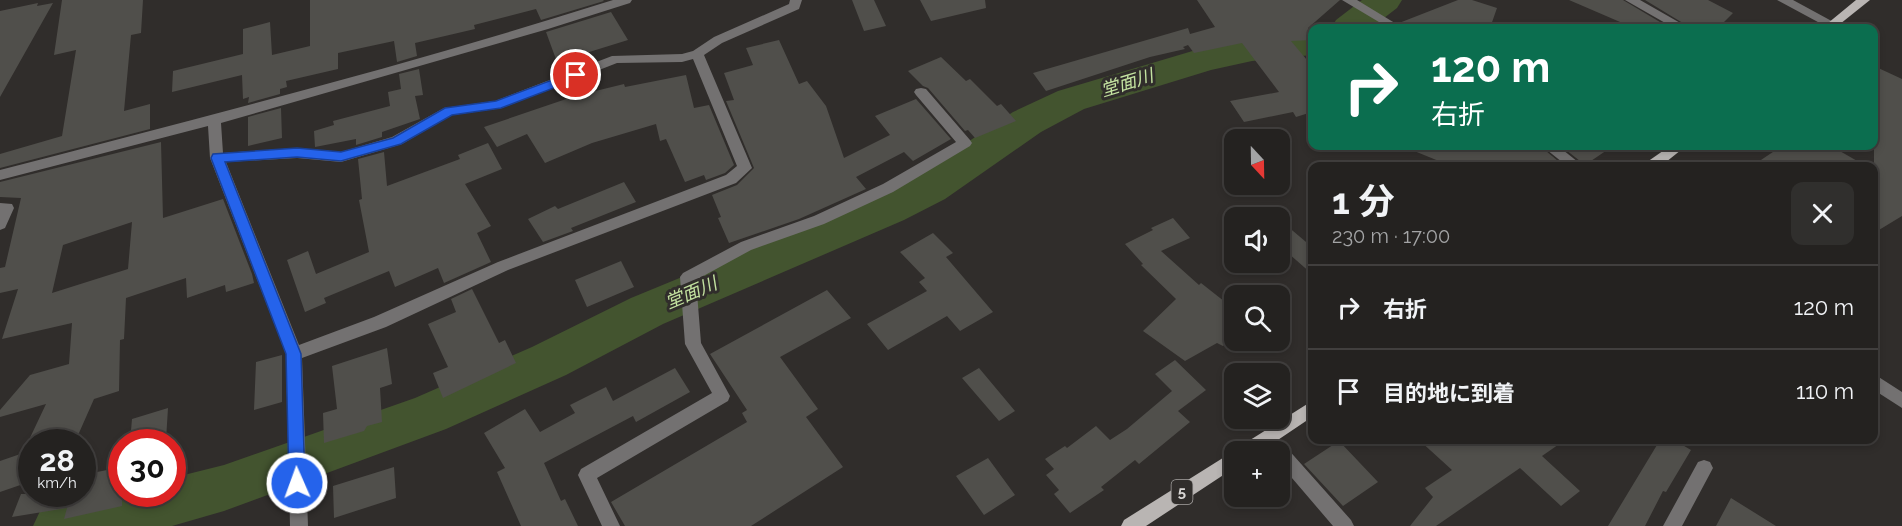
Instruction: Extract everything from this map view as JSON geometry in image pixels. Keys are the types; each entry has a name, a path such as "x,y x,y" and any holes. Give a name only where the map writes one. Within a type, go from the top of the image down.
{"main road":[{"path":"1833,24 1860,1"},
{"path":"1657,162 1674,150"},
{"path":"1262,441 1308,411"},
{"name":"5","path":"1130,526 1224,465"}],"street":[{"path":"0,175 214,120 544,26 626,0"},
{"path":"217,158 297,153 341,157 397,141 450,111 497,105 616,59 682,58 697,54 718,40 795,6 796,0"},
{"path":"1348,0 1391,24"},
{"path":"1631,0 1676,24"},
{"path":"1783,0 1825,24"},
{"path":"294,354 380,322 503,266 731,179 745,168 699,58"},
{"path":"611,526 587,475 722,396 693,344 688,277 746,246 819,220 888,188 965,143 921,92"},
{"path":"214,120 217,158 294,354 299,526"},
{"path":"1554,150 1571,162"},
{"path":"0,208 7,208 0,224"},
{"path":"1878,384 1902,401"},
{"path":"1290,464 1345,526"},
{"path":"1672,526 1704,468"}],"building":[{"path":"62,0 143,0 141,33 131,35 124,111 150,104 150,129 0,168 0,154 62,136 76,50 54,55"},
{"path":"310,0 604,1 541,20 536,9 474,25 475,29 415,43 417,56 397,62 394,41 338,53 338,69 286,81 287,87 280,89 280,94 248,103 249,97 243,99 242,75 172,92 173,71 243,54 243,29 270,22 272,55 310,46"},
{"path":"852,0 874,0 886,26 864,31"},
{"path":"920,0 985,0 986,8 931,21"},
{"path":"1197,0 1340,0 1313,24 1308,24 1308,40 1291,41 1308,61 1308,113 1296,117 1293,112 1244,122 1230,101 1279,92 1242,43 1194,53 1188,45 1183,47 1185,49 1150,57 1046,91 1033,73 1188,28 1190,34 1215,27"},
{"path":"1458,0 1472,0 1497,8 1491,24 1399,23"},
{"path":"1569,0 1623,0 1663,24 1625,24"},
{"path":"1645,0 1708,0 1733,13 1722,24 1684,24"},
{"path":"38,3 37,6 53,3 0,97 0,11"},
{"path":"611,12 628,40 557,62 546,32"},
{"path":"779,40 799,84 807,81 826,106 844,158 890,135 875,116 916,99 951,139 913,161 904,152 856,177 866,189 799,219 729,243 718,218 721,217 712,195 737,185 754,168 726,101 734,100 724,73 753,65 746,48"},
{"path":"941,57 966,81 970,79 997,106 1001,104 1016,121 975,138 968,130 965,131 928,88 908,71"},
{"path":"1878,68 1902,79 1902,216 1878,231 1878,162 1874,162 1874,150 1878,150"},
{"path":"419,69 423,95 415,96 420,119 382,132 382,137 356,145 356,139 315,147 314,131 334,125 333,121 390,106 388,92 401,89 399,74"},
{"path":"686,75 694,108 709,105 734,165 725,173 706,180 704,175 685,182 666,139 660,141 656,124 592,143 545,163 527,134 497,147 484,127 575,96 624,84 625,87"},
{"path":"281,108 282,138 248,146 248,117"},
{"path":"161,142 163,218 223,199 254,283 226,292 225,285 187,298 186,278 126,298 124,339 120,340 119,391 94,399 81,429 34,429 46,404 0,417 0,410 30,375 69,364 72,323 2,339 18,289 0,293 0,268 5,267 21,198 0,197 0,182","holes":["132,222 128,269 52,293 63,245"]},
{"path":"488,143 502,169 465,184 491,226 477,233 491,262 444,283 438,268 395,287 389,271 324,298 326,303 305,312 287,260 308,251 316,274 369,252 359,200 362,199 358,159 384,152 387,186 460,159 458,155"},
{"path":"1412,150 1545,150 1559,162 1441,162"},
{"path":"1566,150 1607,150 1589,162 1581,162"},
{"path":"1776,150 1838,150 1859,162 1758,162"},
{"path":"624,182 636,202 571,228 573,231 543,242 528,219 555,206 558,209"},
{"path":"1173,218 1190,238 1161,251 1199,285 1201,283 1224,301 1223,346 1217,343 1185,361 1143,331 1176,299 1141,265 1143,264 1125,244 1153,230 1151,228"},
{"path":"1290,228 1308,244 1308,270 1290,255"},
{"path":"933,233 953,253 946,257 993,312 960,331 947,316 888,350 867,324 927,291 919,282 925,278 900,252"},
{"path":"621,261 634,287 587,307 575,280"},
{"path":"472,289 499,343 505,340 516,363 443,398 433,373 448,367 428,324 456,312 451,299"},
{"path":"827,290 851,318 780,357 818,409 806,417 843,467 751,526 625,526 611,502 747,422 742,413 747,410 710,354"},
{"path":"387,348 392,384 380,388 382,422 367,426 364,431 324,443 323,413 337,409 332,366"},
{"path":"282,355 282,402 254,410 256,362"},
{"path":"1175,360 1206,390 1178,411 1190,422 1139,464 1135,460 1101,487 1104,490 1070,513 1054,494 1059,490 1046,475 1054,469 1045,459 1065,446 1067,448 1096,426 1110,440 1127,429 1172,391 1155,374"},
{"path":"675,368 690,392 636,422 633,416 544,463 561,501 565,499 578,526 521,526 497,472 505,468 484,433 525,409 540,432 575,413 570,405 606,387 613,401"},
{"path":"979,368 1015,411 999,421 962,378"},
{"path":"168,408 167,429 131,429 132,419"},
{"path":"1334,444 1342,444 1378,482 1343,506 1304,464"},
{"path":"1423,444 1559,444 1542,456 1580,491 1561,506 1520,468 1436,526 1410,526 1433,497 1425,488 1452,470"},
{"path":"1658,444 1681,444 1691,450 1666,492 1663,491 1645,526 1608,526"},
{"path":"18,455 18,486 0,492 0,461"},
{"path":"988,458 1015,495 984,515 956,476"},
{"path":"394,467 396,498 334,518 333,486"},
{"path":"108,470 108,507 118,507 64,519 67,508 12,517 18,502 18,507 96,507 96,472"},
{"path":"1731,498 1776,526 1716,526"}],"waterway":[{"name":"堂面川","path":"1354,24 1385,0"},
{"name":"堂面川","path":"59,526 110,519 224,488 429,414 549,361 647,311 889,209 930,188 1027,122 1071,100 1206,59 1252,49 1308,43"}],"route":[{"path":"297,483 294,354 217,158 297,153 341,157 397,141 450,111 497,105 576,75"}]}
